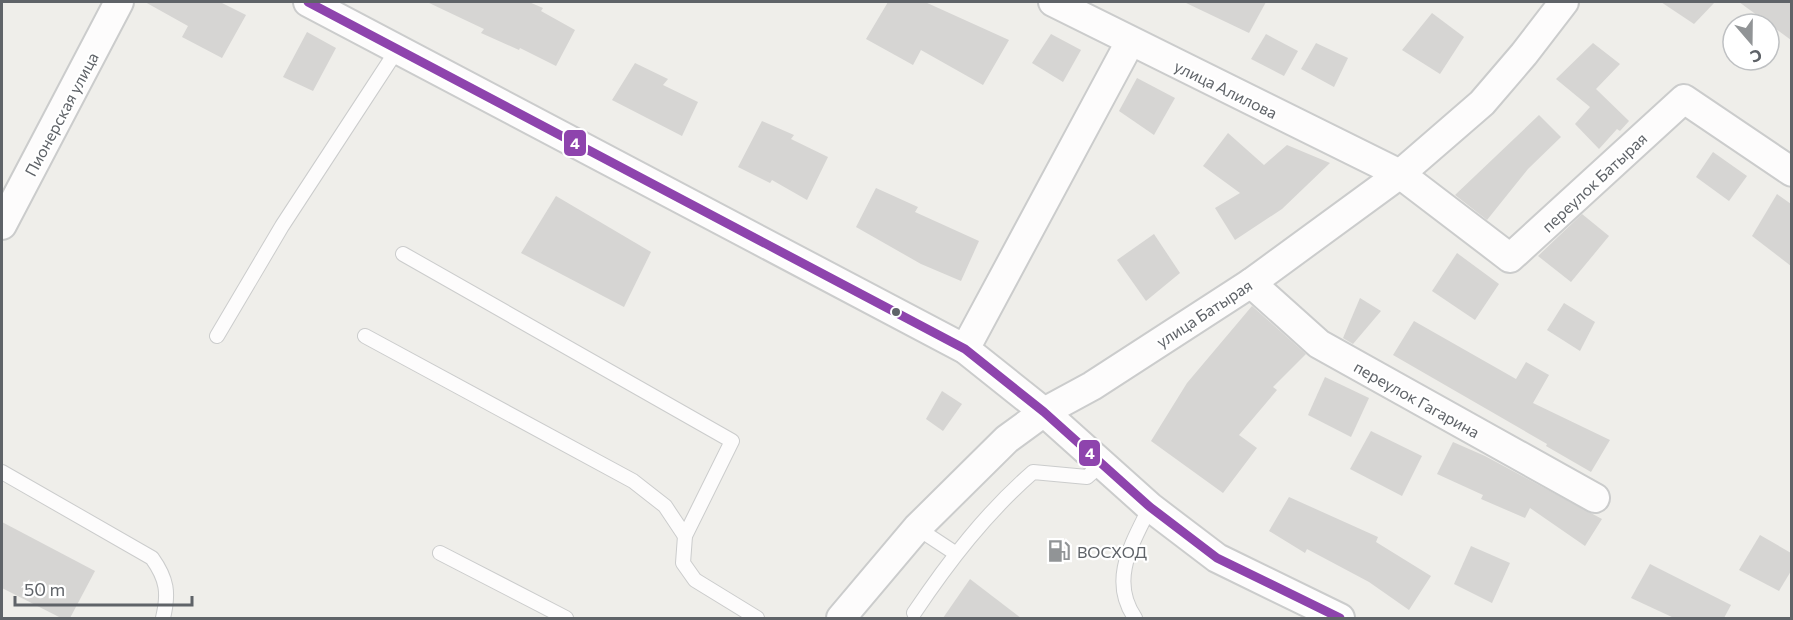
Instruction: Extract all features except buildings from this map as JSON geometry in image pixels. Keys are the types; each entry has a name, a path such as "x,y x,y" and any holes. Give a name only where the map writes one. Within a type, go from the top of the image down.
{"street":[{"name":"Пионерская улица","path":"2,225 119,2"},
{"path":"308,2 965,349 1044,412 1150,507 1217,558 1340,618"},
{"name":"улица Алилова","path":"1053,2 1400,174"},
{"name":"улица Батырая","path":"842,618 917,528 1007,439 1044,412 1092,386 1251,283 1400,174 1482,103 1564,2"},
{"path":"965,349 1130,42"},
{"name":"переулок Батырая","path":"1400,174 1510,258 1684,99 1791,172"},
{"name":"переулок Гагарина","path":"1251,283 1318,344 1595,498"}],"lane":[{"path":"217,336 282,226 397,50"},
{"path":"403,254 732,441 684,536 683,563 695,580 757,618"},
{"path":"364,336 633,481 664,506 684,536"},
{"path":"914,613 955,552 1011,491 1033,472 1087,477 1103,463"},
{"path":"2,472 152,558 165,577 165,607 162,618"},
{"path":"1135,618 1128,608 1122,582 1124,560 1150,507"},
{"path":"917,528 955,552"},
{"path":"440,553 566,618"}],"transit line":[{"name":"4","path":"308,2 965,349 1044,412 1150,507 1217,558 1340,618"}],"place":[{"name":"ВОСХОД","path":"1059,551"}]}
